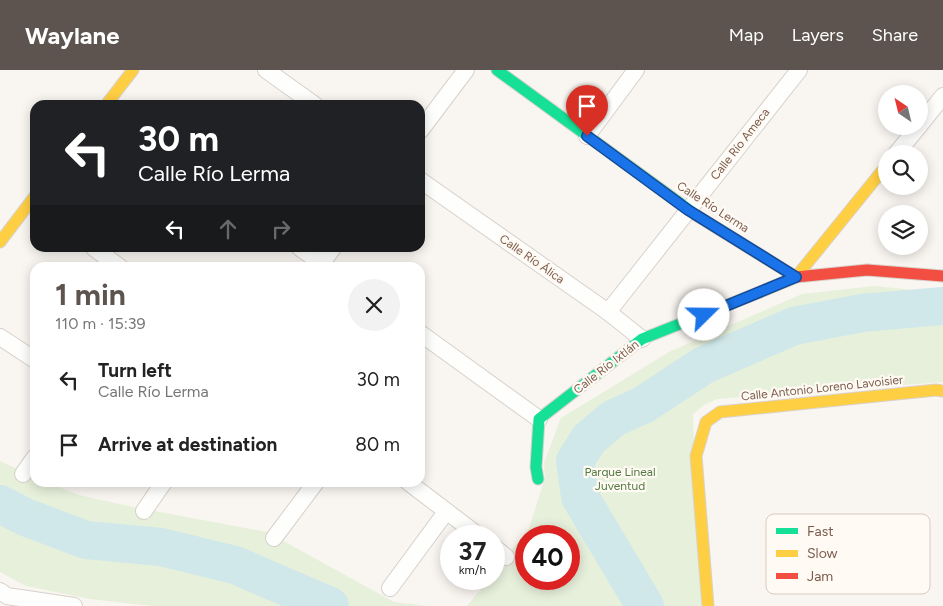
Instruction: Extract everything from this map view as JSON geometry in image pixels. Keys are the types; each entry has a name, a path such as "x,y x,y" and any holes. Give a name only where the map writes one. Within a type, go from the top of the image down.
{"street":[{"path":"110,100 133,70"},
{"path":"266,70 308,100"},
{"path":"425,124 466,70"},
{"name":"Calle Río Lerma","path":"497,70 688,210 796,277"},
{"path":"587,136 636,70"},
{"name":"Calle Río Ameca","path":"608,312 798,70"},
{"path":"928,115 943,96"},
{"path":"903,145 912,135"},
{"name":"Calle Río Ixtlán","path":"539,419 642,339 796,277 878,176"},
{"name":"Calle Río Álica","path":"425,184 608,312 642,339"},
{"path":"0,242 30,205"},
{"path":"99,252 113,262"},
{"path":"305,252 318,262"},
{"path":"796,277 867,270 943,276"},
{"path":"0,336 30,357"},
{"path":"425,337 539,419 536,467 538,479"},
{"name":"Calle Antonio Loreno Lavoisier","path":"708,606 696,456 706,422 720,412 936,390 943,391"},
{"path":"23,474 30,464"},
{"path":"144,511 161,487"},
{"path":"274,538 312,487"},
{"path":"414,487 464,525"},
{"path":"390,588 446,512"},
{"path":"8,598 74,606"}],"green space":[{"name":"Parque Lineal Juventud","path":"874,286 943,293 943,382 717,399 704,405 693,414 696,510 703,606 467,606 480,590 505,590 505,558 515,546 515,590 580,590 580,525 530,525 545,478 544,463 561,418 669,352 802,294"},
{"path":"0,461 30,475 30,487 59,487 79,495 138,508 267,532 394,602 428,606 152,606 90,599 26,586 0,572"}],"waterway":[{"path":"645,606 580,497 575,461 589,439 614,418 643,405 704,365 794,326 862,313 943,306"},
{"path":"0,504 25,517 86,540 161,547 235,565 330,606"}],"traffic: fast":[{"path":"497,70 696,215"},
{"path":"538,479 536,467 539,419 642,339 760,292"}],"traffic: slow":[{"path":"110,100 133,70"},
{"path":"760,292 796,277 878,176"},
{"path":"0,242 30,203"},
{"path":"708,606 696,456 706,422 720,412 936,390 943,391"}],"traffic: jam":[{"path":"696,215 796,277 867,270 943,276"}],"route":[{"path":"587,136 688,210 796,277 704,315"}]}
